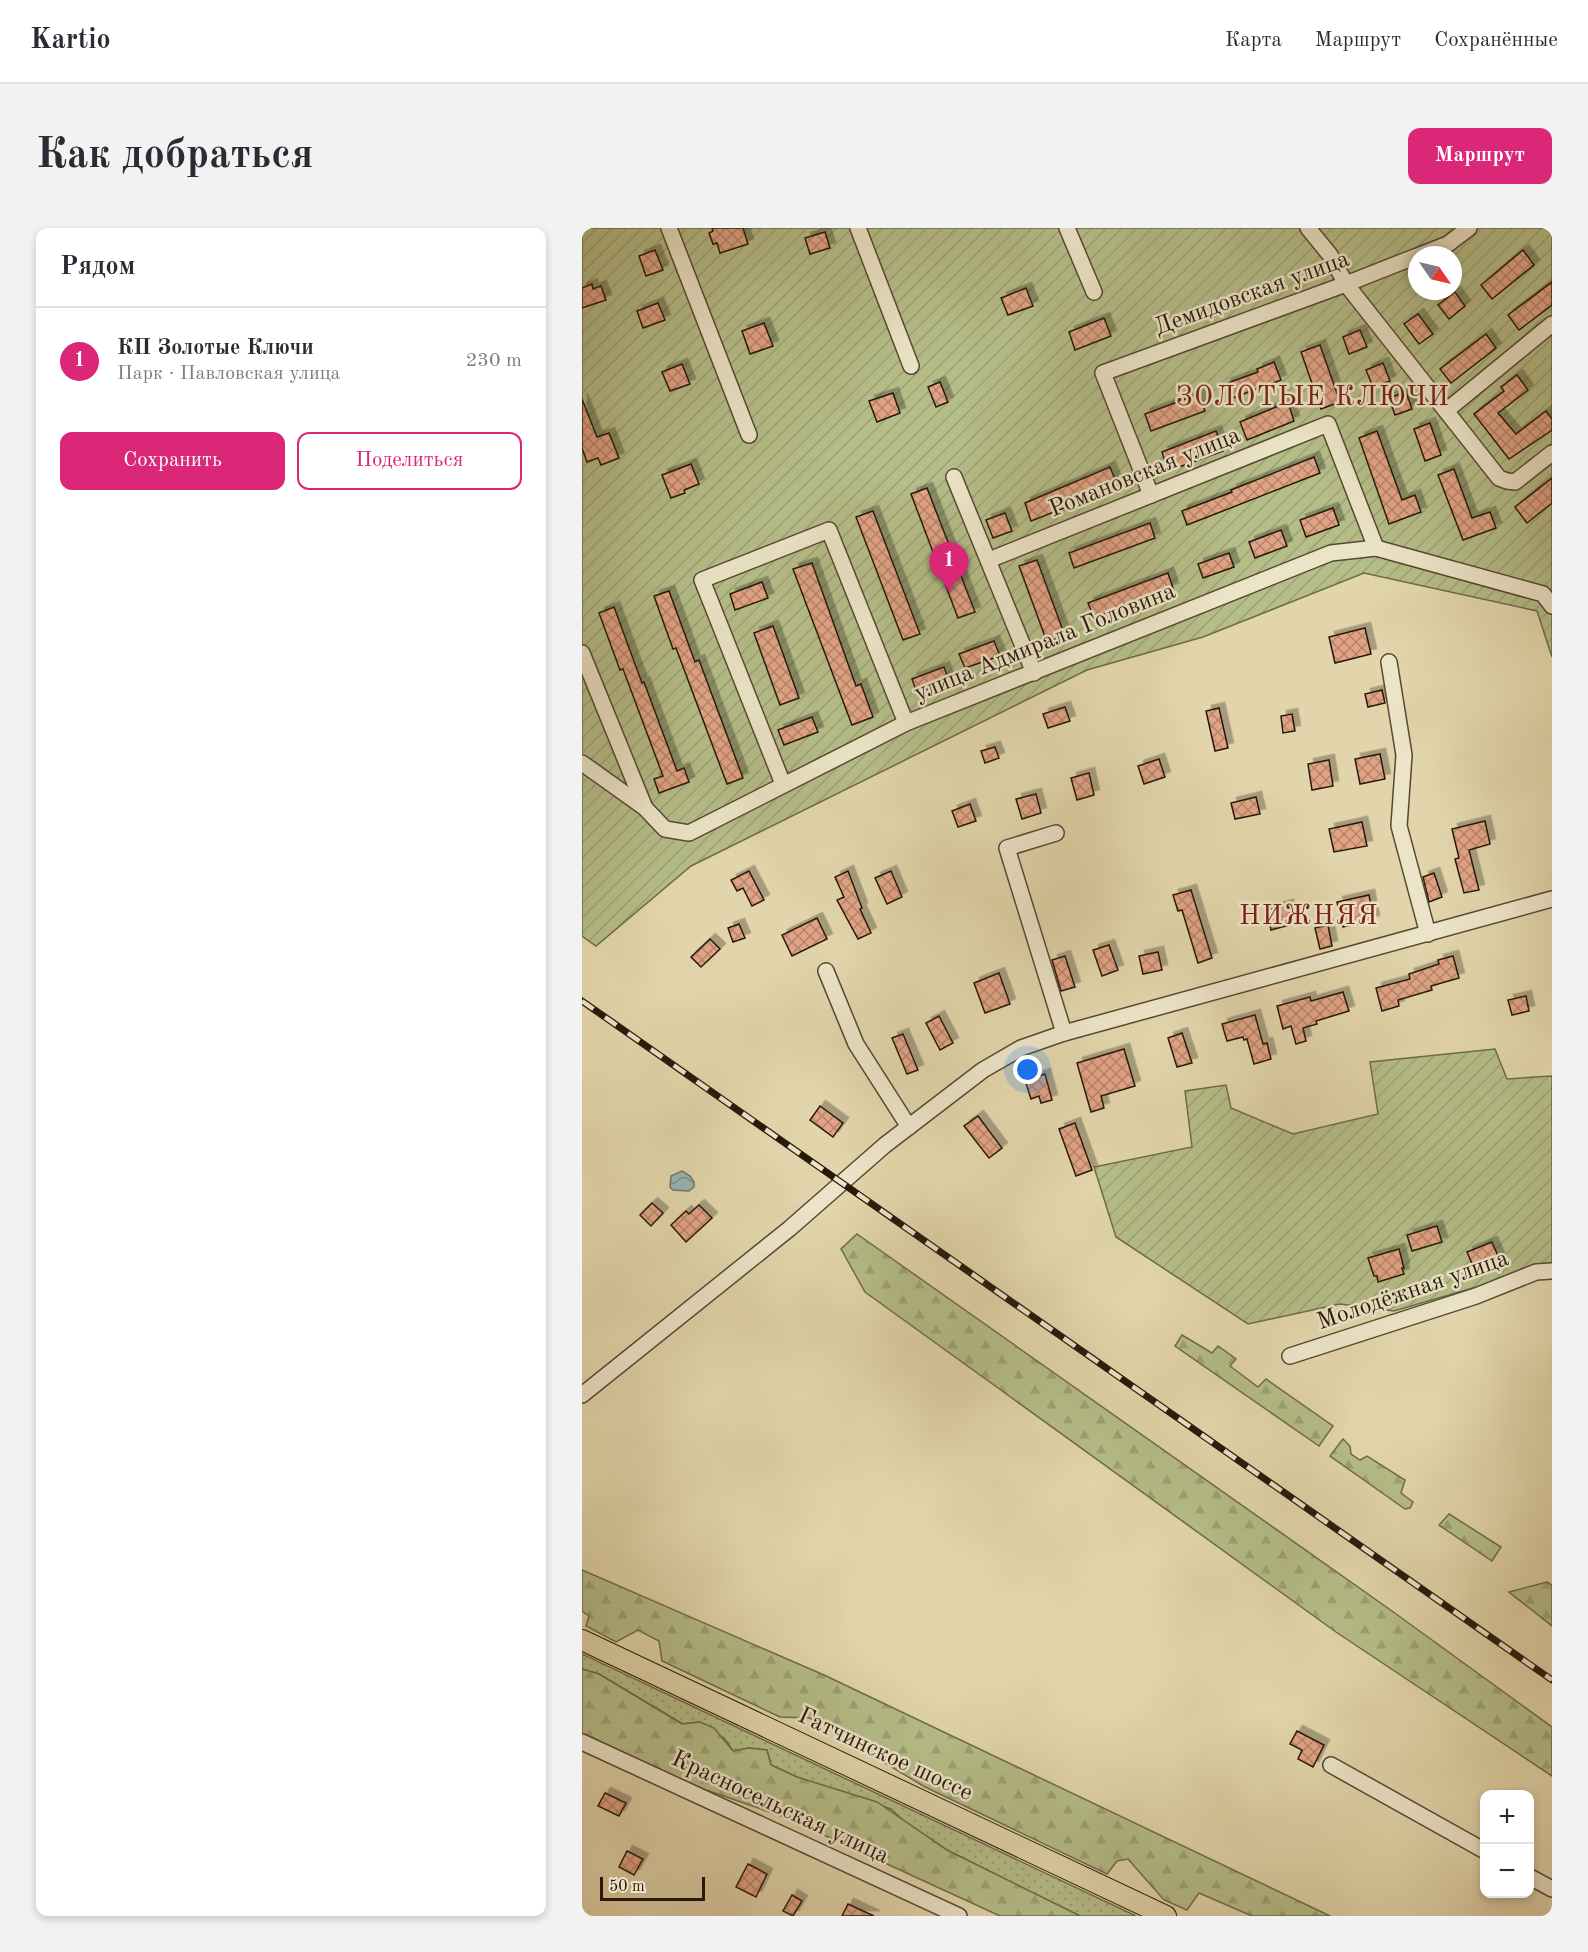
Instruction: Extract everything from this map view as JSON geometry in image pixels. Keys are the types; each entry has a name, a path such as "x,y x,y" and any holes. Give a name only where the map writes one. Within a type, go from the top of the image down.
{"main road":[{"name":"Гатчинское шоссе","path":"582,1640 1166,1916"}],"street":[{"path":"669,228 749,435"},
{"path":"858,228 912,366"},
{"path":"1067,228 1094,292"},
{"path":"1308,228 1330,255 1346,284 1499,478 1515,482 1552,453"},
{"name":"Демидовская улица","path":"1443,246 1469,228"},
{"name":"Демидовская улица","path":"1151,495 1103,373 1408,260"},
{"path":"1446,411 1552,324"},
{"name":"Романовская улица","path":"989,560 1328,424 1376,548"},
{"path":"954,477 1034,673"},
{"path":"783,784 702,580 829,530 906,723"},
{"name":"улица Адмирала Головина","path":"582,763 645,808 665,829 689,833 906,723 1331,553 1376,548 1543,594 1552,606"},
{"path":"582,652 645,808"},
{"path":"1389,662 1404,755 1399,825 1428,934"},
{"path":"1056,833 1007,848 1064,1033"},
{"path":"582,1395 789,1229 885,1145 983,1070 1021,1048 1064,1033 1552,899"},
{"path":"826,971 856,1044 909,1127"},
{"name":"Молодёжная улица","path":"1290,1356 1476,1296 1536,1272 1552,1270"},
{"name":"Красносельская улица","path":"582,1742 959,1916"},
{"path":"1331,1765 1480,1848"},
{"path":"1534,1878 1552,1889"}],"green space":[{"path":"582,228 1552,228 1552,657 1537,611 1364,573 1203,637 1087,670 691,866 596,946 582,936"},
{"path":"1495,1049 1507,1079 1552,1076 1552,1265 1394,1311 1340,1304 1248,1324 1116,1237 1094,1167 1192,1147 1185,1091 1226,1085 1231,1108 1293,1134 1378,1114 1370,1062"},
{"path":"857,1234 1392,1611 1552,1727 1552,1776 1336,1632 865,1292 841,1249"},
{"path":"1182,1335 1212,1353 1218,1346 1236,1359 1230,1366 1258,1387 1266,1379 1333,1426 1319,1446 1175,1346"},
{"path":"1343,1439 1350,1446 1351,1454 1360,1460 1367,1456 1405,1480 1401,1493 1413,1502 1410,1508 1405,1509 1330,1456"},
{"path":"1449,1514 1501,1547 1492,1561 1439,1525"},
{"path":"582,1570 824,1675 1330,1916 1252,1916 1199,1893 1187,1910 1164,1900 1128,1859 1117,1861 1107,1874 925,1787 810,1718 780,1717 662,1661 659,1641 638,1630 616,1642 586,1626 589,1616 582,1611"},
{"path":"1547,1582 1552,1585 1552,1626 1509,1592"},
{"path":"582,1654 1136,1916 1080,1916 947,1850 891,1809 797,1777 771,1765 767,1750 749,1748 733,1751 725,1739 699,1722 683,1724 599,1674 582,1669"},
{"path":"582,1669 599,1674 682,1724 700,1722 714,1728 733,1751 749,1748 767,1750 771,1765 797,1777 877,1802 947,1850 1080,1916 1000,1916 787,1818 582,1747"}],"water":[{"path":"682,1171 694,1182 694,1187 689,1191 673,1190 670,1187 671,1176"}],"building":[{"path":"712,228 743,228 748,244 720,253 717,243 713,244 709,233 713,231"},
{"path":"825,232 830,248 810,254 805,238"},
{"path":"655,250 663,270 646,276 639,256"},
{"path":"1523,250 1534,265 1492,299 1481,285"},
{"path":"1552,282 1552,305 1519,330 1508,315"},
{"path":"592,284 593,289 601,286 606,300 582,308 582,288"},
{"path":"1026,288 1033,306 1008,315 1001,298"},
{"path":"1445,300 1461,300 1465,306 1449,319 1438,305"},
{"path":"658,303 665,320 643,328 637,311"},
{"path":"1418,314 1433,334 1419,344 1404,324"},
{"path":"1104,318 1111,336 1075,350 1069,332"},
{"path":"764,323 773,346 750,354 742,331"},
{"path":"1360,330 1367,347 1349,354 1343,337"},
{"path":"1486,334 1496,348 1451,383 1440,369"},
{"path":"1320,345 1340,402 1321,409 1301,352"},
{"path":"1274,362 1281,380 1230,399 1225,384 1258,372 1257,369"},
{"path":"1383,363 1390,381 1373,387 1366,370"},
{"path":"682,364 690,384 670,391 662,372"},
{"path":"1517,375 1528,390 1498,413 1516,434 1546,411 1552,419 1552,430 1509,459 1474,414 1504,391 1501,387"},
{"path":"940,382 948,402 936,407 928,387"},
{"path":"1406,392 1412,409 1395,415 1389,398"},
{"path":"893,393 900,413 877,422 869,401"},
{"path":"1199,394 1205,411 1151,431 1145,414"},
{"path":"582,399 597,437 609,433 619,458 601,465 598,458 587,462 582,448"},
{"path":"1288,402 1294,421 1247,440 1240,422"},
{"path":"1430,423 1441,455 1425,461 1414,429"},
{"path":"1216,431 1223,451 1168,471 1162,452"},
{"path":"1377,431 1402,500 1415,495 1421,512 1389,524 1359,438"},
{"path":"1314,457 1320,473 1187,525 1182,511"},
{"path":"691,464 699,484 671,498 662,475"},
{"path":"1110,467 1118,487 1031,521 1025,503"},
{"path":"1454,469 1472,518 1490,512 1496,528 1463,540 1438,475"},
{"path":"1552,478 1552,503 1527,523 1515,507"},
{"path":"927,488 975,612 958,618 911,494"},
{"path":"1333,508 1339,525 1306,537 1300,520"},
{"path":"873,511 920,634 903,640 856,517"},
{"path":"1005,513 1012,531 993,538 986,520"},
{"path":"1150,523 1155,538 1074,568 1069,553"},
{"path":"1281,530 1287,546 1255,558 1249,542"},
{"path":"1229,553 1234,567 1203,578 1198,564"},
{"path":"1037,560 1065,636 1047,642 1019,566"},
{"path":"812,563 856,686 861,684 873,717 852,725 793,569"},
{"path":"1168,573 1173,588 1094,618 1088,603"},
{"path":"762,582 768,598 735,610 730,594"},
{"path":"669,591 695,662 699,660 743,778 727,784 654,596"},
{"path":"614,607 677,771 684,768 689,782 659,793 654,779 663,776 623,669 620,670 599,613"},
{"path":"773,626 799,698 780,705 754,633"},
{"path":"1365,628 1371,654 1335,663 1329,637"},
{"path":"994,641 1000,656 965,668 959,654"},
{"path":"944,667 949,681 917,693 912,679"},
{"path":"1382,690 1385,703 1368,707 1365,694"},
{"path":"1065,707 1070,721 1048,728 1043,714"},
{"path":"1219,708 1228,748 1215,751 1206,711"},
{"path":"1292,714 1295,731 1283,733 1281,716"},
{"path":"812,717 818,732 784,745 778,730"},
{"path":"995,747 999,758 985,763 981,751"},
{"path":"1380,754 1385,779 1360,784 1355,759"},
{"path":"1159,759 1165,777 1144,784 1138,766"},
{"path":"1329,760 1333,786 1312,790 1308,764"},
{"path":"1089,773 1094,795 1077,800 1071,778"},
{"path":"1036,794 1041,813 1022,819 1016,799"},
{"path":"1256,797 1260,814 1235,819 1231,803"},
{"path":"970,804 976,821 958,827 952,811"},
{"path":"1485,821 1490,844 1469,850 1479,890 1464,893 1455,859 1459,858 1452,829"},
{"path":"1362,822 1367,846 1334,852 1329,829"},
{"path":"749,871 764,900 752,906 743,888 737,891 731,880"},
{"path":"848,871 862,908 860,909 871,933 858,939 837,900 844,897 835,877"},
{"path":"891,871 902,897 887,904 875,878"},
{"path":"1434,873 1442,897 1429,902 1423,877"},
{"path":"1191,890 1212,958 1198,963 1182,910 1178,911 1173,895"},
{"path":"1369,895 1374,921 1343,927 1337,902"},
{"path":"1288,905 1293,924 1271,930 1267,910"},
{"path":"817,918 827,939 792,956 782,935"},
{"path":"739,924 745,938 733,942 728,928"},
{"path":"1328,925 1332,946 1320,949 1315,928"},
{"path":"710,939 720,949 701,967 691,957"},
{"path":"1109,945 1118,970 1102,976 1093,950"},
{"path":"1158,952 1162,970 1143,974 1139,956"},
{"path":"1065,956 1075,987 1061,991 1052,960"},
{"path":"1453,956 1459,978 1431,986 1432,990 1398,1000 1399,1006 1382,1011 1376,988 1410,979 1409,974 1439,964 1438,960"},
{"path":"999,973 1010,1004 985,1013 974,983"},
{"path":"1343,992 1349,1011 1316,1021 1317,1024 1303,1028 1306,1041 1296,1044 1291,1026 1283,1029 1277,1006 1310,997 1311,1001"},
{"path":"1526,996 1529,1011 1512,1015 1508,1000"},
{"path":"1255,1015 1263,1044 1267,1043 1271,1059 1254,1064 1247,1039 1244,1040 1243,1037 1227,1041 1222,1024"},
{"path":"939,1016 953,1043 940,1050 926,1023"},
{"path":"1182,1033 1192,1063 1177,1067 1168,1038"},
{"path":"903,1034 918,1070 907,1074 892,1038"},
{"path":"1124,1049 1135,1086 1101,1096 1104,1108 1091,1112 1077,1063"},
{"path":"1045,1074 1052,1100 1041,1103 1039,1096 1031,1099 1025,1080"},
{"path":"820,1106 843,1123 833,1137 810,1120"},
{"path":"978,1116 1002,1148 989,1158 964,1126"},
{"path":"1075,1123 1092,1170 1076,1176 1059,1129"},
{"path":"652,1203 663,1213 651,1226 640,1215"},
{"path":"699,1205 712,1218 686,1242 671,1225 686,1211 689,1214"},
{"path":"1437,1226 1442,1242 1412,1251 1407,1235"},
{"path":"1492,1242 1501,1263 1476,1273 1467,1252"},
{"path":"1399,1249 1404,1274 1378,1282 1368,1258"},
{"path":"1297,1731 1324,1745 1313,1767 1298,1759 1302,1750 1290,1744"},
{"path":"605,1793 626,1803 619,1816 598,1806"},
{"path":"627,1851 643,1859 634,1875 619,1867"},
{"path":"748,1864 767,1874 756,1897 736,1887"},
{"path":"792,1895 802,1901 793,1916 783,1911"},
{"path":"848,1904 874,1916 842,1916"}],"railway":[{"path":"582,1001 1552,1680"}],"place":[{"name":"КП Золотые Ключи","path":"949,592"}],"district":[{"name":"ЗОЛОТЫЕ КЛЮЧИ","path":"1313,397"},
{"name":"НИЖНЯЯ","path":"1309,916"}]}
